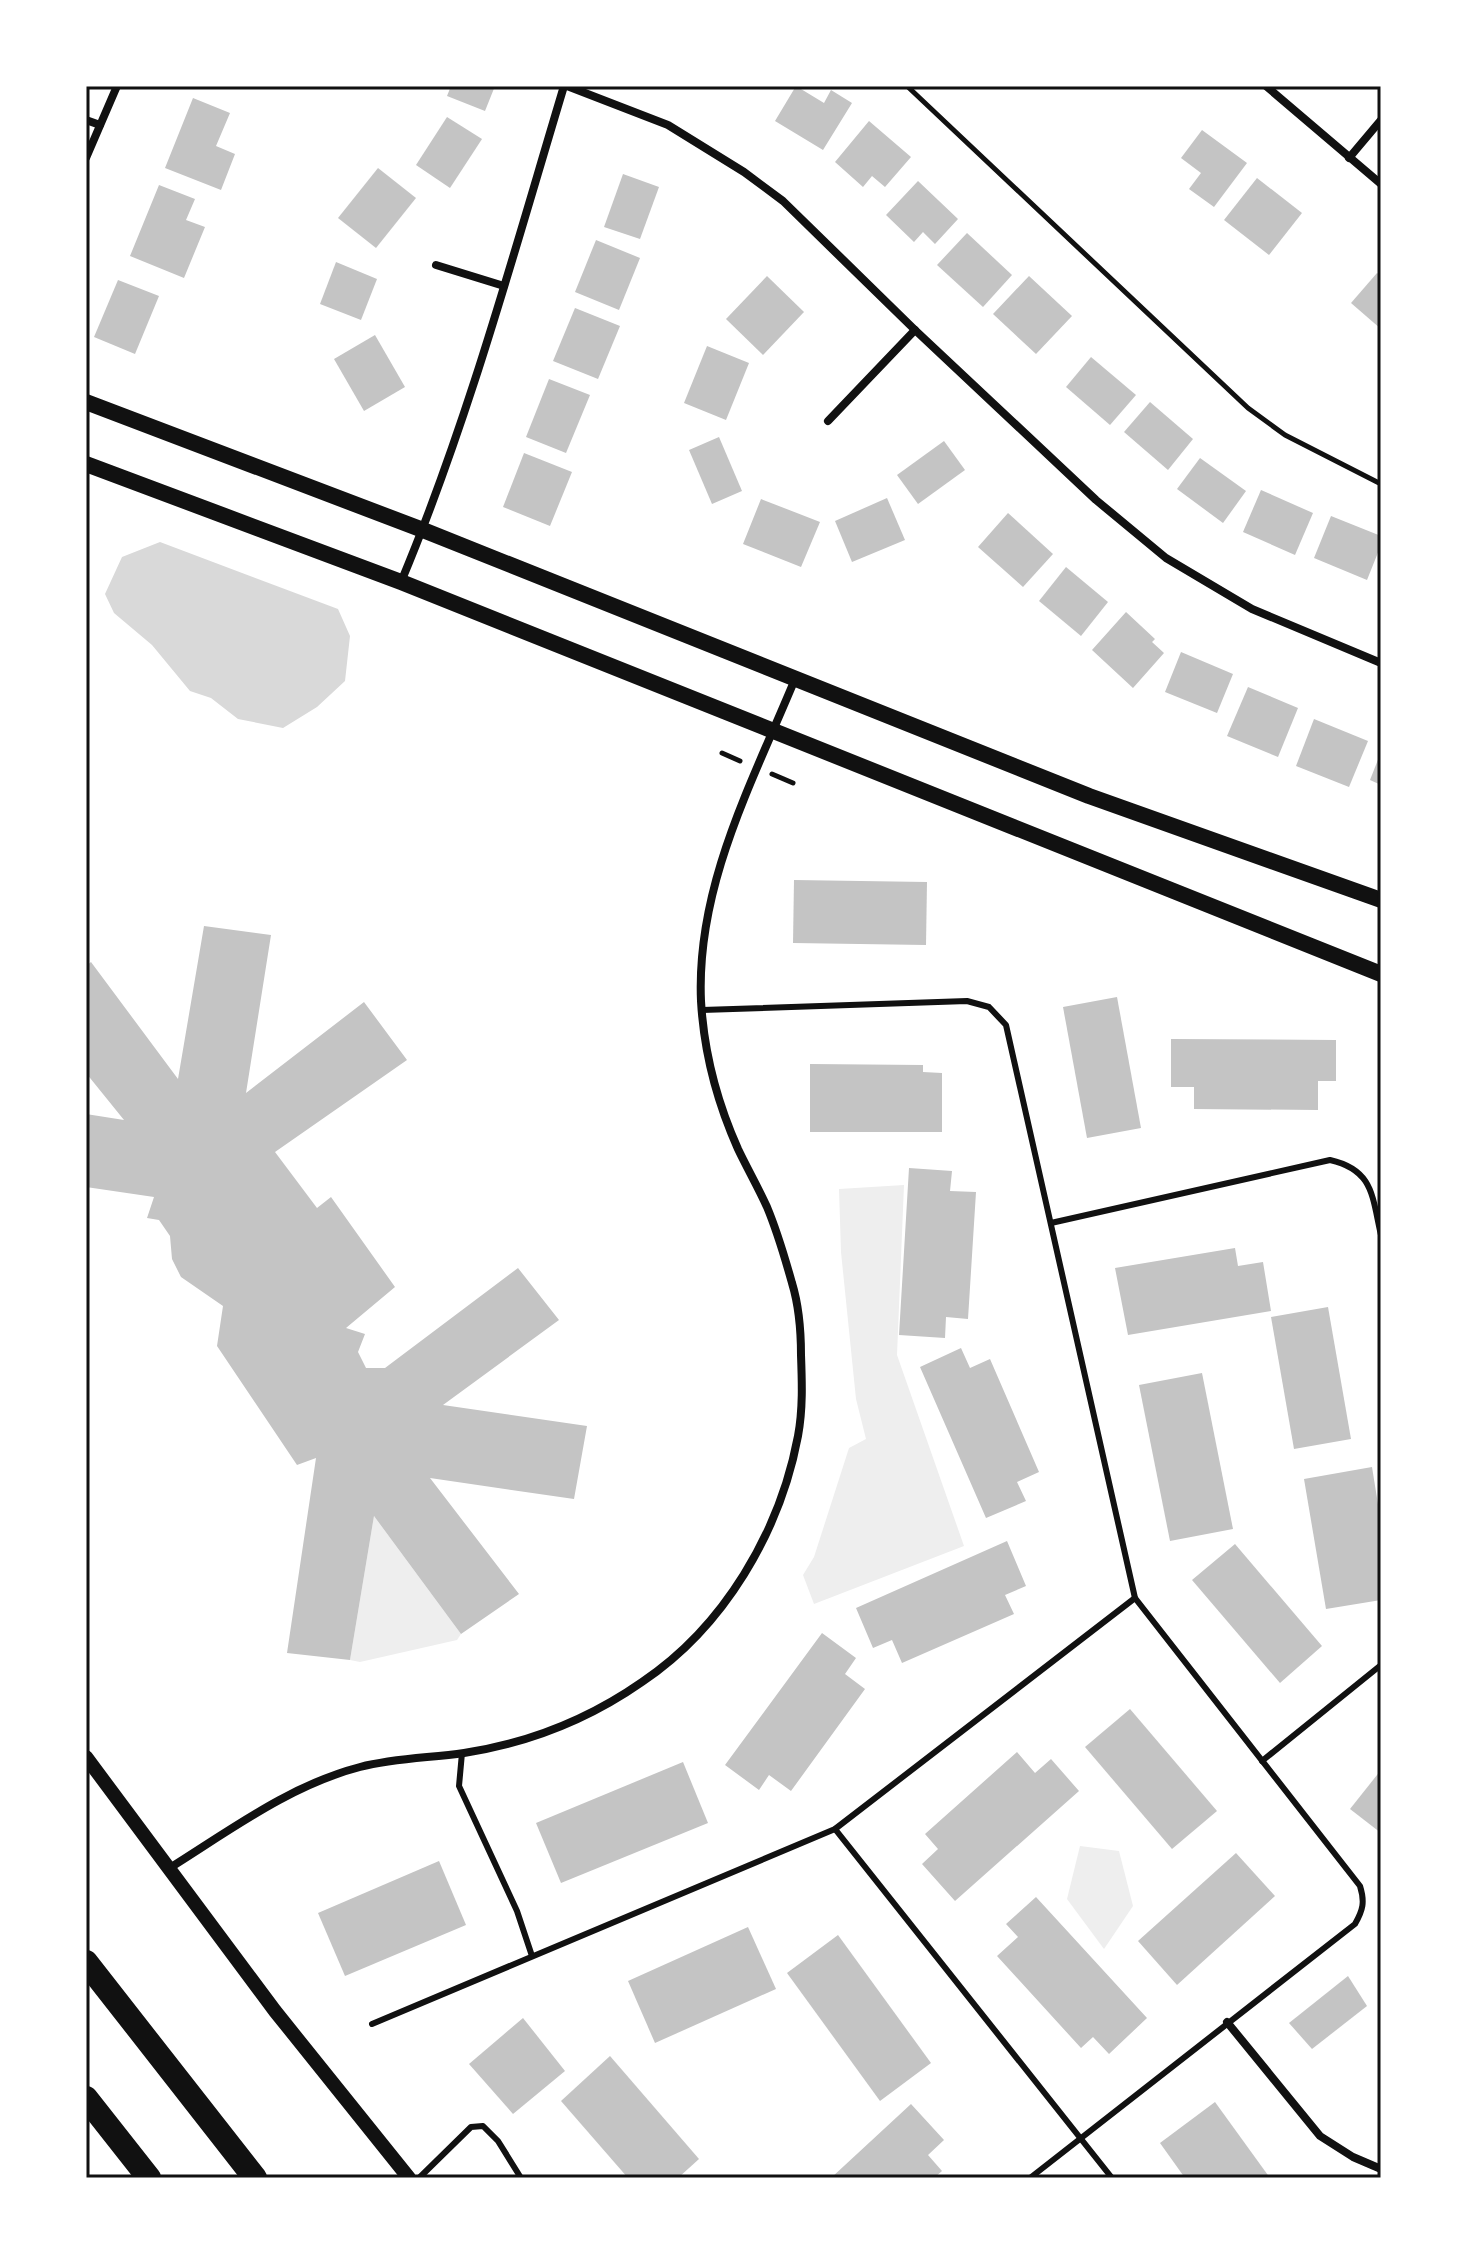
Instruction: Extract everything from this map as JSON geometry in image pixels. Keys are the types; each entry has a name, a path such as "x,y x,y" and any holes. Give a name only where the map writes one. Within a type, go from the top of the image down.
{"highway":[{"path":"86,1962 255,2178"},
{"path":"86,2098 149,2178"}],"main road":[{"path":"86,402 423,530 1089,796 1381,900"},
{"path":"86,464 401,582 1381,974"}],"street":[{"path":"86,158 117,86"},
{"path":"401,582 423,530 566,86 668,125 744,172 783,201 1096,500 1166,558 1252,609 1381,663"},
{"path":"1266,86 1381,184"},
{"path":"86,120 100,125"},
{"path":"1349,158 1381,120"},
{"path":"436,265 504,286"},
{"path":"828,421 915,330"},
{"path":"168,1869 301,1787 359,1767 505,1745 583,1718 647,1680 678,1654 736,1587 766,1533 782,1496 798,1437 803,1396 801,1331 794,1288 767,1207 724,1116 707,1053 702,1010 702,943 719,864 795,678"},
{"path":"86,1757 275,2011 409,2178"},
{"path":"1227,2022 1320,2136 1353,2157 1381,2169"}],"lane":[{"path":"702,1010 967,1001 989,1007 1006,1025 1135,1598 1360,1886 1364,1899 1363,1911 1355,1924 1030,2178"},
{"path":"1051,1223 1330,1160 1349,1164 1362,1174 1369,1186 1381,1235"},
{"path":"372,2024 835,1829 1135,1598"},
{"path":"1262,1761 1381,1665"},
{"path":"462,1753 459,1786 517,1911 532,1956"},
{"path":"835,1829 1112,2178"},
{"path":"419,2178 471,2127 483,2126 498,2141 521,2178"}],"path":[{"path":"907,86 1248,408 1285,435 1381,484"}],"shaded area":[{"path":"160,542 338,609 350,636 345,681 317,707 283,728 238,719 211,698 190,691 152,645 114,613 105,594 122,557"},
{"path":"904,1185 897,1355 964,1546 814,1604 803,1575 814,1557 849,1448 866,1439 856,1399 841,1252 839,1189"},
{"path":"374,1516 461,1634 457,1640 360,1662 350,1660"},
{"path":"1080,1846 1119,1851 1133,1906 1104,1949 1067,1899"}],"building":[{"path":"451,86 495,86 485,111 447,96"},
{"path":"796,86 824,103 831,90 852,103 823,150 775,121"},
{"path":"193,98 230,113 216,146 235,154 221,190 165,168"},
{"path":"447,117 482,139 450,188 416,165"},
{"path":"869,121 911,157 885,187 872,176 863,187 835,162"},
{"path":"1202,130 1247,163 1214,207 1189,189 1201,173 1181,158"},
{"path":"378,168 416,198 376,248 338,218"},
{"path":"623,174 659,187 640,239 604,227"},
{"path":"1257,178 1302,213 1269,255 1224,220"},
{"path":"918,181 958,219 935,244 923,232 914,242 886,215"},
{"path":"159,185 195,199 186,220 205,227 184,278 130,256"},
{"path":"967,233 1012,275 983,307 937,265"},
{"path":"596,240 640,258 619,310 575,292"},
{"path":"336,262 377,279 361,320 320,304"},
{"path":"1377,273 1381,276 1381,329 1351,303"},
{"path":"767,276 804,312 763,355 726,319"},
{"path":"1029,276 1072,316 1036,354 993,314"},
{"path":"118,280 159,296 135,354 94,337"},
{"path":"575,308 620,326 598,379 553,361"},
{"path":"375,335 405,387 364,411 334,359"},
{"path":"707,346 749,363 726,420 684,403"},
{"path":"1091,357 1136,395 1110,425 1066,387"},
{"path":"549,379 590,395 566,453 526,437"},
{"path":"1150,402 1193,439 1168,470 1124,432"},
{"path":"719,437 742,491 712,504 689,450"},
{"path":"944,441 965,470 918,504 897,475"},
{"path":"524,453 572,472 550,526 503,507"},
{"path":"1200,458 1246,491 1223,523 1177,489"},
{"path":"1261,490 1313,513 1295,555 1243,532"},
{"path":"887,498 905,540 852,562 835,521"},
{"path":"761,499 820,522 801,567 743,544"},
{"path":"1008,513 1053,554 1023,587 978,547"},
{"path":"1331,516 1381,536 1381,545 1367,580 1314,558"},
{"path":"1066,567 1108,602 1081,636 1039,601"},
{"path":"1126,612 1155,639 1152,642 1164,653 1133,688 1092,650"},
{"path":"1181,652 1233,674 1217,713 1165,692"},
{"path":"1248,687 1298,708 1278,757 1227,736"},
{"path":"1314,719 1368,741 1349,787 1296,766"},
{"path":"1381,752 1381,785 1370,780"},
{"path":"794,880 927,882 926,945 793,943"},
{"path":"204,926 271,935 246,1093 364,1002 407,1060 275,1152 317,1208 331,1197 395,1287 346,1328 365,1334 358,1352 366,1368 385,1368 518,1268 559,1320 443,1405 587,1426 574,1499 430,1478 519,1594 461,1634 374,1516 350,1660 287,1653 316,1458 297,1465 217,1346 223,1306 181,1277 172,1259 170,1236 159,1220 147,1218 154,1197 86,1187 86,1114 124,1120 86,1073 86,966 91,962 178,1079"},
{"path":"1117,997 1141,1128 1087,1138 1063,1007"},
{"path":"1171,1039 1336,1040 1336,1081 1318,1081 1318,1110 1194,1109 1194,1087 1171,1087"},
{"path":"810,1064 923,1065 923,1072 942,1073 942,1132 810,1132"},
{"path":"909,1168 952,1171 950,1191 976,1192 968,1319 946,1317 945,1338 899,1335"},
{"path":"1235,1248 1238,1266 1263,1262 1271,1311 1128,1335 1115,1268"},
{"path":"1328,1307 1351,1439 1294,1449 1271,1317"},
{"path":"961,1348 970,1368 990,1359 1039,1472 1017,1482 1026,1501 986,1518 920,1367"},
{"path":"1202,1373 1233,1529 1170,1541 1139,1385"},
{"path":"1372,1467 1381,1523 1381,1600 1326,1609 1304,1479"},
{"path":"1007,1541 1026,1586 1005,1595 1014,1614 902,1663 892,1640 873,1648 856,1608"},
{"path":"1235,1544 1322,1646 1280,1683 1192,1580"},
{"path":"822,1633 856,1658 845,1674 865,1689 791,1791 769,1775 759,1790 725,1765"},
{"path":"1130,1709 1217,1811 1172,1849 1085,1747"},
{"path":"1017,1752 1035,1773 1051,1759 1079,1791 955,1901 922,1864 938,1849 925,1834"},
{"path":"683,1762 708,1823 561,1883 536,1823"},
{"path":"1381,1770 1381,1833 1350,1809"},
{"path":"1236,1853 1275,1896 1177,1985 1138,1941"},
{"path":"439,1861 466,1925 345,1976 318,1913"},
{"path":"1036,1897 1147,2018 1109,2054 1093,2037 1081,2048 997,1956 1018,1937 1006,1924"},
{"path":"748,1927 776,1989 655,2043 628,1981"},
{"path":"838,1935 931,2063 880,2101 787,1973"},
{"path":"1348,1976 1367,2006 1312,2049 1289,2023"},
{"path":"523,2018 565,2071 513,2114 469,2064"},
{"path":"610,2056 699,2159 678,2178 628,2178 561,2101"},
{"path":"1215,2102 1270,2178 1185,2178 1160,2143"},
{"path":"911,2104 944,2140 928,2155 942,2171 934,2178 831,2178"}]}
